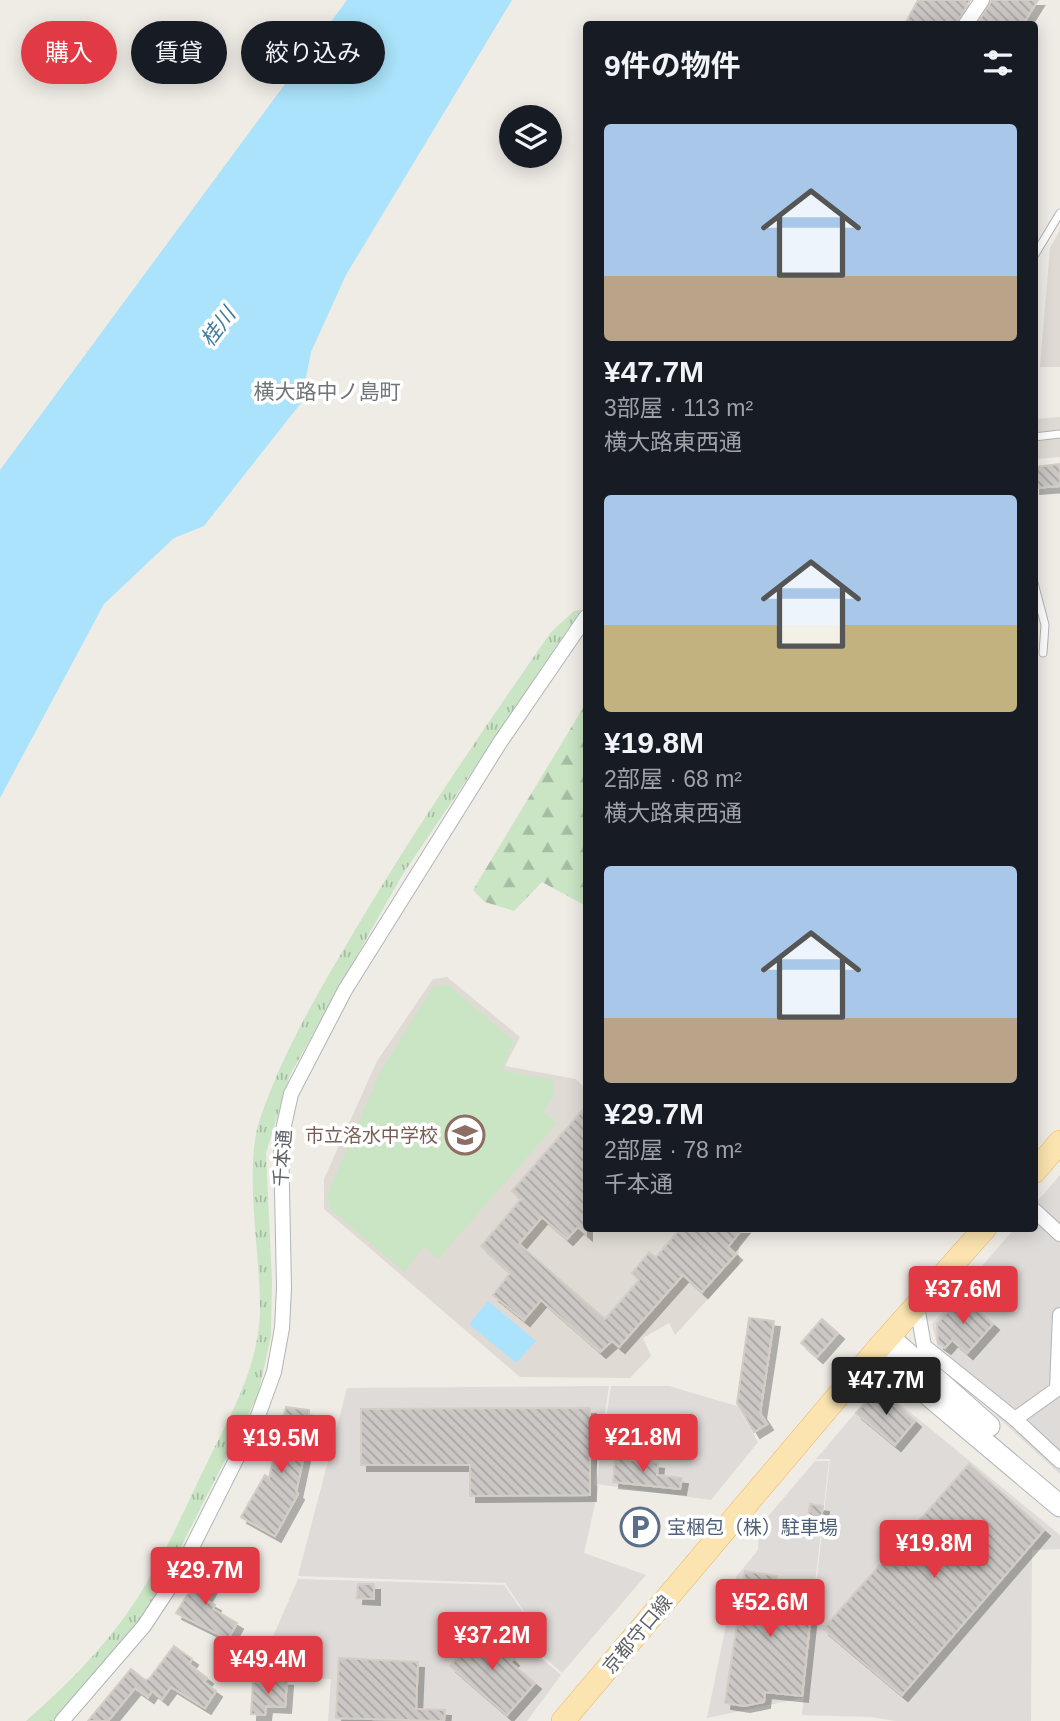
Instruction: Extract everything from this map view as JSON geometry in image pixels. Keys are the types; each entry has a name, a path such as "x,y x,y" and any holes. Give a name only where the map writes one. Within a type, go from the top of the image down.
{"main road":[{"path":"1038,1167 1060,1142"},
{"name":"京都守口線","path":"562,1721 882,1344 982,1232"}],"street":[{"path":"969,21 981,1"},
{"name":"千本通","path":"62,1721 144,1626 179,1573 258,1416 274,1372 282,1328 281,1139 291,1094 307,1060 345,990 492,756 583,621"},
{"path":"1038,1214 1060,1234"},
{"path":"917,1306 925,1346 1015,1419 1060,1461"},
{"path":"1015,1419 1057,1389 1060,1315"},
{"path":"882,1344 1013,1447 1032,1481 1060,1506"}],"lane":[{"path":"1038,249 1060,213"},
{"path":"1038,437 1060,434"},
{"path":"1038,598 1045,625 1043,653"}],"shaded area":[{"path":"1060,230 1060,367 1040,367 1050,248"},
{"path":"1060,417 1060,457 1038,459 1038,419"},
{"name":"市立洛水中学校","path":"447,977 520,1037 505,1066 576,1079 583,1087 583,1232 752,1232 739,1245 739,1265 675,1335 669,1323 643,1338 651,1356 630,1378 520,1377 324,1209 324,1179 377,1061 433,979"},
{"path":"1060,1175 1060,1474 942,1366 932,1324 1011,1232 1038,1232 1038,1200"},
{"path":"609,1386 594,1485 599,1486 584,1553 646,1575 562,1673 538,1651 524,1611 505,1583 298,1576 347,1388"},
{"path":"611,1386 669,1386 737,1406 758,1442 711,1500 596,1484"},
{"path":"878,1386 1060,1535 1060,1549 1032,1550 1031,1721 895,1721 871,1717 802,1715 830,1459 816,1459"},
{"path":"815,1461 829,1461 802,1698 707,1718 736,1577 758,1550 759,1527"},
{"path":"298,1579 504,1585 523,1612 535,1653 561,1675 527,1721 328,1721 331,1679 256,1676"}],"green space":[{"path":"581,610 401,877 290,1075 266,1153 272,1281 271,1336 258,1395 160,1588 126,1641 54,1721 26,1721 95,1654 139,1596 173,1533 242,1390 254,1352 260,1312 253,1187 255,1139 279,1069 355,930 450,779 551,632 574,611"},
{"path":"583,708 583,904 542,882 514,911 485,902 473,890"},
{"path":"448,985 514,1041 502,1070 554,1080 554,1096 543,1111 557,1123 438,1259 424,1247 404,1272 330,1209 327,1195 380,1072 433,987"}],"water":[{"name":"桂川","path":"347,0 512,0 346,275 311,352 301,403 204,526 174,538 104,604 0,798 0,470 285,84 385,84 385,21 331,21"},
{"path":"488,1301 536,1341 516,1363 469,1324"}],"building":[{"path":"918,0 970,0 959,21 907,21"},
{"path":"992,0 1038,0 1025,21 979,21"},
{"path":"1060,464 1060,486 1038,488 1038,467"},
{"path":"583,1109 583,1231 578,1227 567,1239 542,1217 519,1244 605,1319 639,1280 632,1273 649,1252 656,1257 678,1232 740,1232 728,1247 736,1254 702,1292 683,1275 619,1347 612,1341 600,1352 541,1300 524,1320 493,1295 510,1273 481,1246 521,1199 512,1191"},
{"path":"962,1296 993,1324 967,1353 952,1340 945,1348 938,1343 937,1324"},
{"path":"749,1318 774,1321 760,1413 767,1424 754,1432 737,1403"},
{"path":"822,1319 838,1333 817,1357 801,1343"},
{"path":"878,1388 915,1421 895,1445 856,1413"},
{"path":"286,1407 309,1410 308,1437 296,1492 298,1494 275,1536 241,1517 265,1475 269,1478"},
{"path":"590,1408 590,1495 470,1496 470,1465 361,1465 361,1409"},
{"path":"615,1458 658,1463 657,1475 682,1478 680,1489 613,1482"},
{"path":"969,1464 1044,1530 902,1695 823,1629"},
{"path":"810,1504 823,1506 821,1518 808,1517"},
{"path":"204,1568 217,1576 204,1599 215,1605 213,1609 237,1623 228,1639 176,1613"},
{"path":"745,1571 777,1576 777,1580 814,1584 802,1696 765,1692 764,1702 744,1706 725,1703"},
{"path":"358,1584 374,1584 374,1599 357,1598"},
{"path":"469,1632 488,1632 513,1660 510,1662 535,1683 507,1715 450,1666 468,1645"},
{"path":"174,1646 192,1659 189,1664 207,1678 204,1682 216,1691 205,1708 171,1687 162,1699 152,1691 148,1697 135,1688 108,1721 88,1721 131,1669 145,1680 149,1679"},
{"path":"339,1658 418,1662 416,1709 445,1710 444,1721 336,1718"},
{"path":"272,1679 287,1680 285,1707 266,1706 265,1715 251,1714 253,1682 271,1684"}],"place":[{"name":"市立洛水中学校","path":"465,1135"},
{"name":"宝梱包（株）駐車場","path":"640,1527"}],"district":[{"name":"横大路中ノ島町","path":"327,392"}]}
